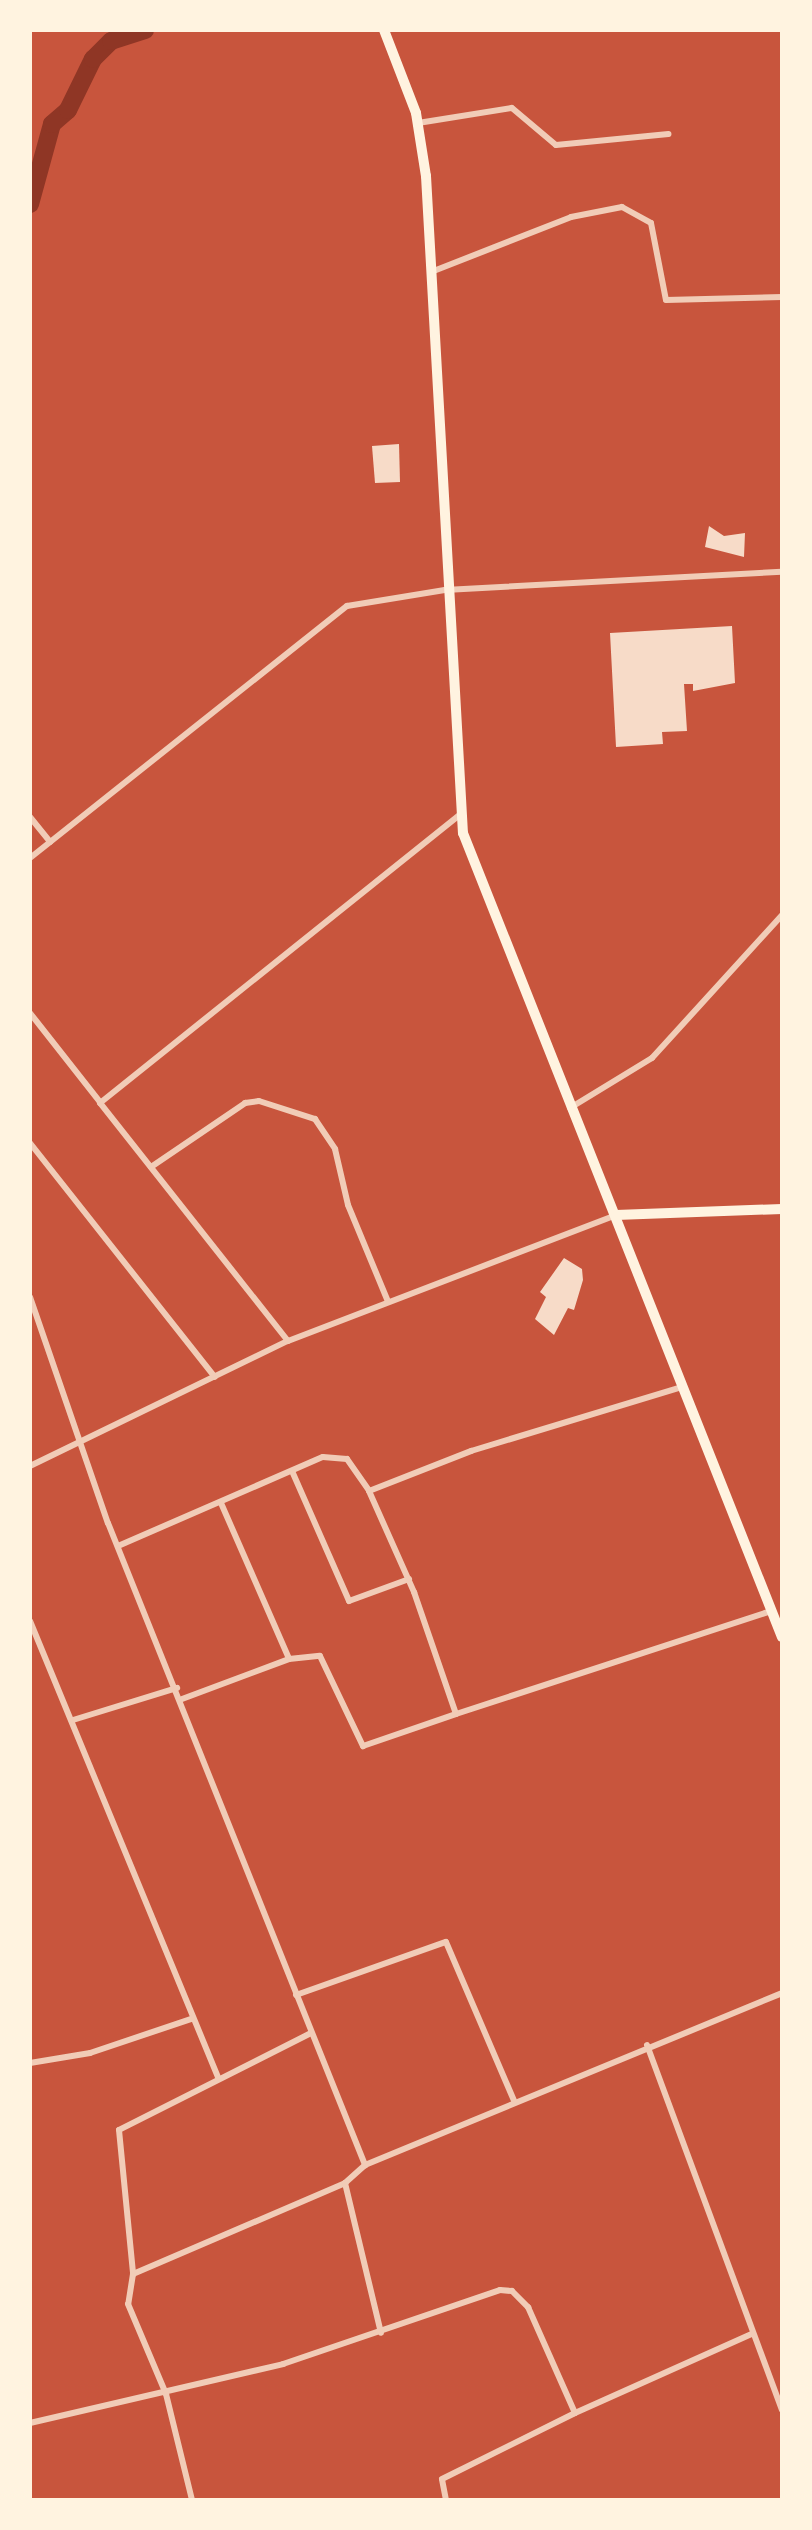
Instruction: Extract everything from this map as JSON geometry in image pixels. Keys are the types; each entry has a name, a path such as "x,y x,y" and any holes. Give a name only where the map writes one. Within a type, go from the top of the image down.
{"main road":[{"path":"384,30 418,124 431,272 459,815 570,1108 782,1637"},
{"path":"616,1216 782,1209"}],"street":[{"path":"418,124 512,108 556,145 668,134"},
{"path":"431,272 571,217 622,207 652,223 666,300 782,297"},
{"path":"30,858 347,606 445,590 782,572"},
{"path":"100,1102 459,815"},
{"path":"30,817 50,842"},
{"path":"570,1108 652,1058 782,916"},
{"path":"30,1013 288,1341"},
{"path":"151,1167 246,1102 260,1100 315,1119 335,1149 348,1206 387,1300"},
{"path":"30,1142 215,1378"},
{"path":"30,1466 288,1341 387,1300 616,1216"},
{"path":"30,1296 118,1546 178,1688 365,2165"},
{"path":"369,1490 470,1451 682,1387"},
{"path":"118,1546 292,1471 342,1456 369,1490 408,1579 456,1714"},
{"path":"292,1471 349,1601 408,1579"},
{"path":"221,1503 289,1659"},
{"path":"182,1699 289,1659 323,1658 363,1746 772,1611"},
{"path":"30,1621 218,2078"},
{"path":"72,1720 178,1688"},
{"path":"296,1995 446,1942 514,2102"},
{"path":"133,2274 345,2184 365,2165 647,2045 782,1993"},
{"path":"30,2063 90,2052 192,2019"},
{"path":"192,2500 166,2394 128,2304 133,2274 119,2130 311,2033"},
{"path":"647,2045 782,2410"},
{"path":"345,2184 381,2333"},
{"path":"30,2422 166,2394 381,2333 486,2294 512,2292 528,2307 576,2414"},
{"path":"446,2500 442,2479 752,2334"}],"building":[{"path":"399,444 400,482 375,483 372,446"},
{"path":"709,526 724,536 745,533 744,557 705,547"},
{"path":"732,626 735,683 693,691 693,684 684,684 687,731 662,732 663,744 616,747 610,633"},
{"path":"564,1258 582,1269 583,1280 574,1310 568,1308 554,1335 535,1319 546,1297 540,1292"}],"waterway":[{"path":"30,204 52,124 68,110 93,59 111,41 145,30"}]}
